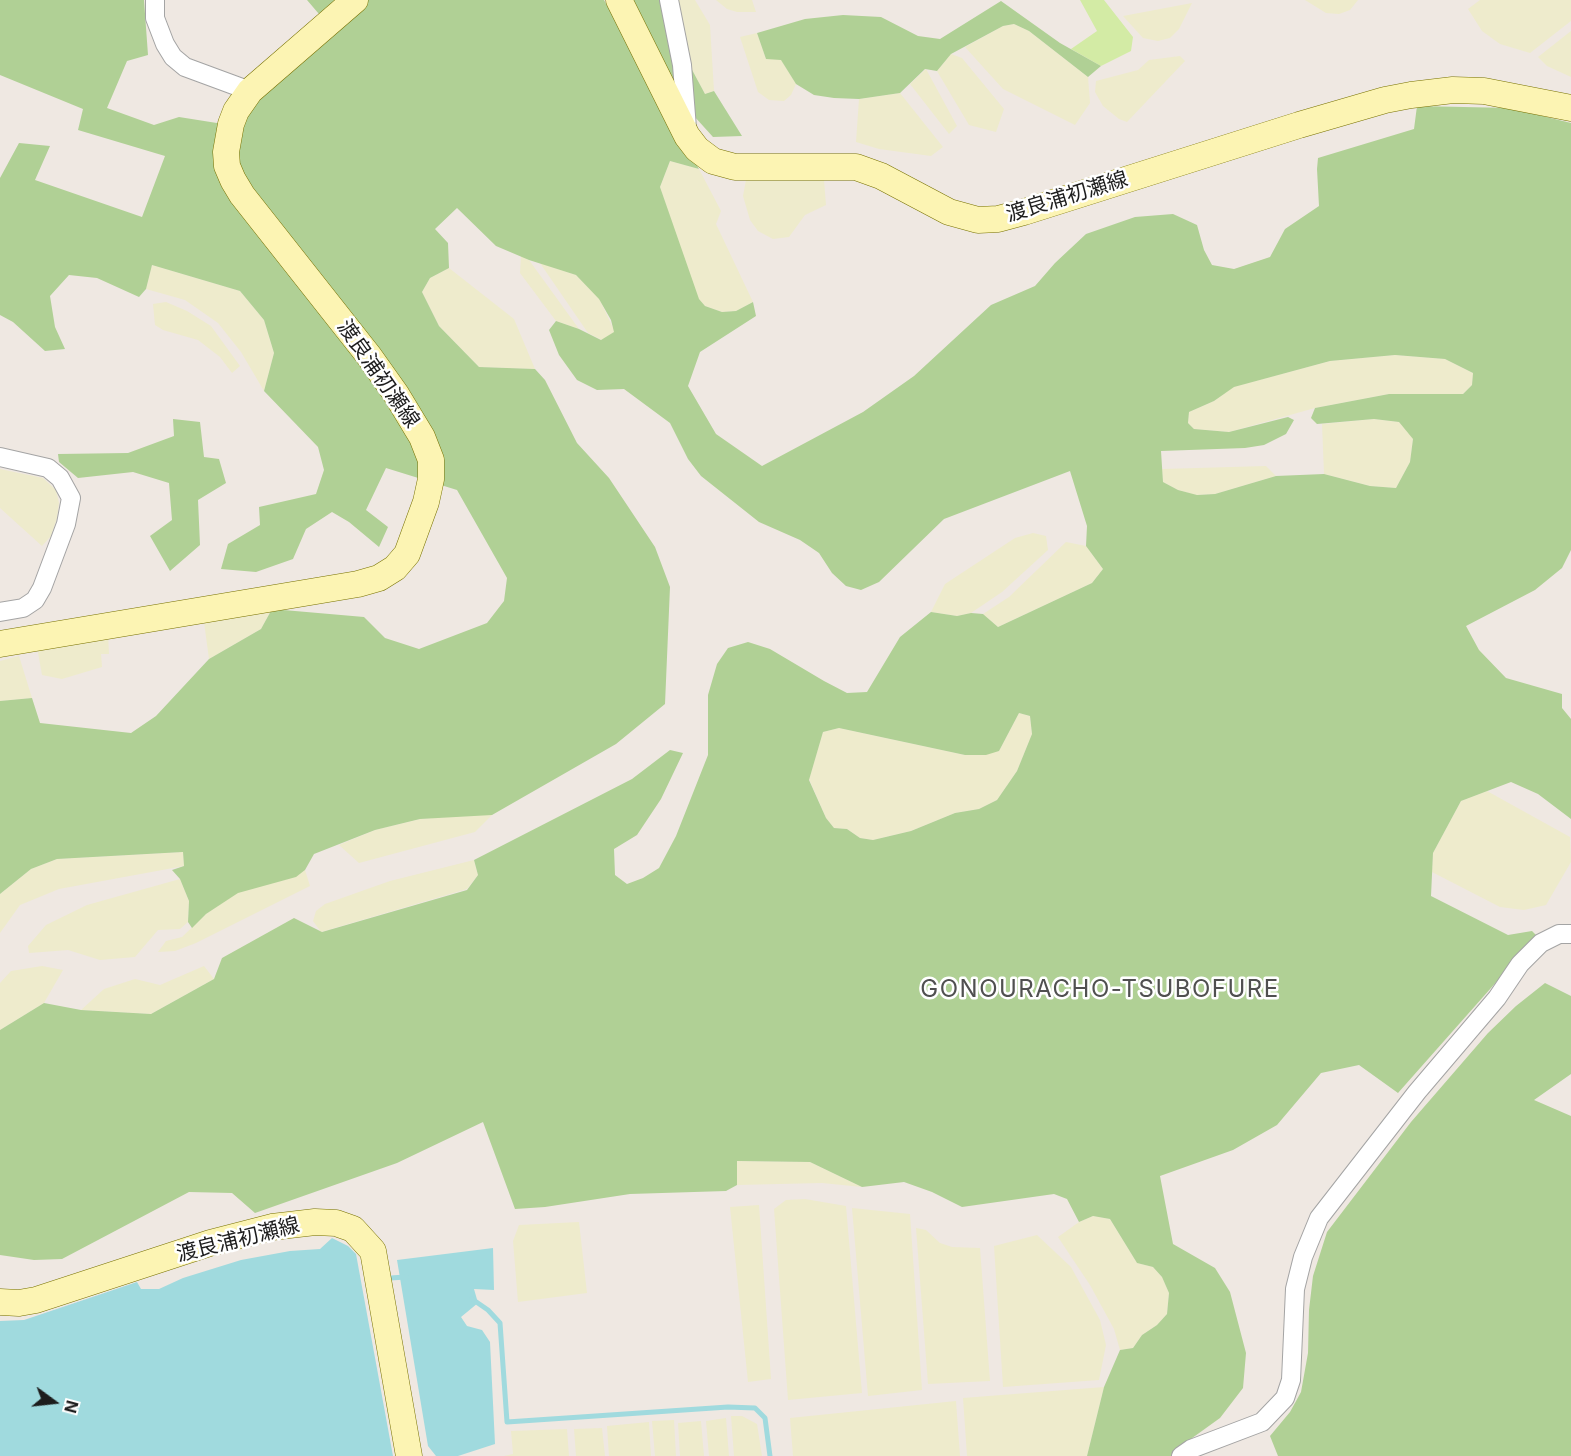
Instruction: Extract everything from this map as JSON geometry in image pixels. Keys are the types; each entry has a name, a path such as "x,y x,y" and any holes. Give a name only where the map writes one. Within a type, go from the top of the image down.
{"main road":[{"name":"渡良浦初瀬線","path":"0,644 358,585 378,578 395,568 407,554 426,502 431,479 430,460 422,437 389,385 318,290 242,195 232,180 227,166 226,152 231,124 236,111 250,91 355,0"},
{"name":"渡良浦初瀬線","path":"619,0 687,136 713,161 735,167 856,167 881,176 949,212 978,220 998,219 1385,99 1453,90 1509,95 1571,108"},
{"name":"渡良浦初瀬線","path":"0,1302 19,1303 36,1300 210,1243 272,1227 315,1222 336,1223 352,1229 373,1251 409,1456"}],"street":[{"path":"155,0 155,18 165,44 173,57 185,67 250,91"},
{"path":"669,0 682,65 687,136"},
{"path":"0,457 48,468 60,478 71,498 66,524 42,588 35,600 23,608 0,612"},
{"path":"1181,1456 1191,1449 1262,1422 1285,1398 1292,1380 1294,1289 1302,1257 1319,1218 1417,1092 1497,998 1520,964 1541,943 1560,934 1571,934"}],"shaded area":[{"path":"676,0 695,0 710,25 714,91 705,94 690,66"},
{"path":"716,0 752,0 756,12 737,12 727,9"},
{"path":"1305,0 1358,0 1350,10 1339,14 1326,13"},
{"path":"1480,0 1571,0 1571,21 1530,53 1500,44 1482,31 1468,9"},
{"path":"1192,3 1179,29 1170,38 1158,41 1143,38 1123,16"},
{"path":"1014,24 1029,31 1088,77 1090,103 1075,125 1003,89 965,47 1003,26"},
{"path":"1571,31 1571,77 1547,66 1538,57"},
{"path":"757,33 766,59 781,59 796,84 791,95 784,101 769,100 758,92 740,37"},
{"path":"951,54 962,58 1004,109 996,132 969,125 937,71"},
{"path":"1180,56 1185,61 1127,122 1119,119 1103,106 1095,92 1096,81 1138,70 1149,60"},
{"path":"926,69 957,126 949,134 910,84"},
{"path":"900,93 943,147 931,156 879,149 856,142 859,99"},
{"path":"670,161 699,169 721,211 716,224 753,302 736,311 722,312 705,306 695,295 660,187"},
{"path":"746,180 824,180 826,205 805,215 789,237 773,239 758,231 750,220 743,196"},
{"path":"521,256 529,260 579,329 556,321 520,273"},
{"path":"540,263 576,275 599,298 615,332 602,340 588,333"},
{"path":"152,265 240,291 264,320 274,353 264,391 241,352 218,323 185,300 146,289"},
{"path":"449,268 514,319 535,369 479,367 439,326 422,292 430,278"},
{"path":"166,302 187,311 211,326 240,366 232,373 220,357 198,340 163,330 155,325 153,304"},
{"path":"1395,355 1445,359 1473,373 1472,385 1463,394 1389,394 1315,408 1229,432 1194,429 1188,423 1189,412 1214,401 1233,387 1330,361"},
{"path":"1374,419 1399,422 1413,438 1410,462 1396,488 1370,486 1324,474 1322,424"},
{"path":"1266,466 1276,476 1215,494 1196,495 1178,490 1163,482 1162,469"},
{"path":"0,469 43,478 56,490 59,503 57,518 51,536 42,546 0,508"},
{"path":"1033,533 1046,536 1048,550 1002,592 971,613 957,616 931,612 945,584 1015,538"},
{"path":"1066,542 1086,546 1103,569 1092,583 998,627 983,614 1009,597"},
{"path":"272,609 261,629 209,659 204,622"},
{"path":"108,633 109,654 101,654 102,667 62,679 42,675 37,647"},
{"path":"19,656 32,698 0,701 0,661"},
{"path":"1019,713 1030,716 1032,734 1017,771 997,800 979,809 955,813 911,831 873,840 860,838 847,829 834,828 826,818 809,779 823,732 839,728 965,755 999,751"},
{"path":"1487,791 1570,837 1571,862 1546,905 1524,910 1500,907 1432,872 1433,853 1461,801"},
{"path":"492,815 475,832 359,863 339,845 375,830 420,819"},
{"path":"183,852 184,866 59,889 20,905 0,933 0,894 31,869 57,859"},
{"path":"474,860 478,875 467,889 321,932 313,921 316,911 325,904 390,881"},
{"path":"305,870 310,886 196,943 175,951 158,952 166,941 182,937 206,914 238,892 295,877"},
{"path":"180,879 189,901 188,922 180,929 158,930 135,957 100,960 68,950 29,953 28,946 46,925 87,905"},
{"path":"42,966 63,970 44,1003 0,1030 0,983 11,971"},
{"path":"204,966 214,979 151,1014 81,1010 104,989 135,979 160,985"},
{"path":"737,1161 810,1162 862,1187 822,1183 737,1185"},
{"path":"805,1199 846,1206 862,1393 788,1400 774,1209 786,1200"},
{"path":"759,1205 771,1379 748,1382 730,1207"},
{"path":"852,1208 910,1214 922,1390 868,1396"},
{"path":"1093,1216 1110,1219 1137,1263 1153,1267 1162,1277 1169,1293 1167,1314 1157,1325 1142,1335 1133,1348 1120,1350 1114,1329 1090,1285 1058,1237 1079,1222"},
{"path":"579,1222 587,1293 518,1302 513,1241 519,1225"},
{"path":"916,1228 926,1230 940,1243 952,1247 980,1248 990,1381 928,1384"},
{"path":"1037,1235 1071,1267 1100,1320 1106,1345 1099,1380 1003,1387 994,1246"},
{"path":"1104,1387 1087,1456 967,1456 963,1398"},
{"path":"956,1401 960,1456 793,1456 790,1418"},
{"path":"731,1416 742,1416 757,1424 762,1456 734,1456"},
{"path":"726,1418 729,1456 709,1456 706,1421"},
{"path":"674,1420 676,1456 655,1456 652,1421"},
{"path":"701,1421 704,1456 680,1456 678,1423"},
{"path":"649,1422 651,1456 609,1456 607,1426"},
{"path":"602,1428 605,1456 576,1456 574,1429"},
{"path":"567,1429 569,1456 504,1456 513,1454 511,1431"}],"green space":[{"path":"0,0 144,0 148,55 127,61 107,108 154,125 179,117 242,127 254,104 336,34 307,0 604,0 699,169 670,161 660,187 699,299 705,306 722,312 736,311 753,302 756,316 700,352 688,386 716,434 762,466 863,412 914,376 991,305 1035,286 1055,263 1086,234 1135,217 1173,214 1197,225 1204,250 1212,265 1234,269 1270,257 1285,229 1319,206 1318,158 1414,129 1417,106 1510,108 1571,123 1571,550 1562,568 1535,590 1466,626 1479,650 1506,678 1562,694 1562,708 1571,719 1571,819 1538,794 1511,782 1461,801 1433,853 1431,896 1508,935 1532,931 1537,936 1398,1093 1359,1065 1321,1073 1277,1125 1233,1150 1160,1176 1173,1244 1215,1268 1230,1292 1246,1353 1243,1388 1220,1418 1171,1456 1087,1456 1104,1387 1120,1350 1133,1348 1142,1335 1157,1325 1167,1314 1169,1293 1162,1277 1153,1267 1137,1263 1110,1219 1093,1216 1079,1222 1067,1199 1054,1194 962,1207 932,1192 904,1182 862,1187 810,1162 737,1161 737,1185 726,1191 630,1194 545,1207 515,1209 483,1122 397,1163 255,1213 232,1193 189,1192 62,1259 34,1260 0,1255 0,1030 44,1003 81,1010 151,1014 214,979 222,958 294,918 322,932 467,890 478,875 474,860 632,779 670,750 683,753 661,799 637,835 614,849 615,875 627,884 643,878 659,868 676,836 708,755 708,695 717,664 728,648 748,642 770,649 847,693 867,692 900,637 931,612 957,616 971,613 983,614 998,627 1092,583 1103,569 1086,546 1087,526 1070,471 944,519 879,582 861,590 846,586 832,573 819,553 800,540 759,522 701,476 688,459 670,423 624,389 597,390 577,380 559,355 549,330 556,321 601,340 614,332 611,320 599,299 576,275 529,260 496,246 457,208 435,229 448,243 449,268 430,278 422,292 439,326 479,367 535,369 545,380 577,443 609,478 655,547 670,587 665,704 616,744 492,815 420,819 375,830 314,854 305,870 296,877 238,893 206,914 192,928 188,922 189,901 180,879 172,870 184,866 183,852 57,859 31,869 0,894 0,701 32,698 40,723 131,733 156,716 209,659 261,629 272,609 364,617 385,638 419,649 487,623 504,601 507,578 457,490 386,468 366,510 388,527 379,547 349,522 332,512 306,529 293,559 256,572 221,569 228,544 260,525 259,507 316,494 324,470 318,447 264,391 274,353 264,320 240,291 152,265 146,289 139,297 97,278 69,275 50,296 55,327 65,349 45,351 13,322 0,315 0,178 19,143 50,146 35,180 142,217 165,156 78,130 83,109 0,75","holes":["1395,355 1445,359 1473,373 1472,385 1463,394 1389,394 1315,408 1311,418 1317,424 1374,419 1399,422 1413,439 1410,462 1396,488 1370,486 1324,474 1276,476 1215,494 1197,495 1178,490 1163,482 1161,451 1245,448 1264,445 1286,434 1294,420 1288,417 1229,432 1194,429 1188,423 1189,412 1214,401 1234,387 1330,361","1019,713 1030,716 1032,734 1017,771 997,800 979,809 955,813 911,831 873,840 860,838 847,829 834,828 826,818 809,780 823,732 839,728 965,755 986,755 999,751"]},
{"path":"632,0 663,0 690,66 705,94 714,91 742,136 713,137 675,95"},
{"path":"1080,0 1104,0 1133,37 1131,51 1101,66 1071,49 1097,31"},
{"path":"1001,1 1060,43 1101,66 1088,77 1029,31 1014,24 1003,26 951,54 937,71 925,69 900,93 859,99 834,98 814,95 796,84 781,60 766,59 757,33 805,19 843,15 881,17 918,36 940,39"},
{"path":"173,419 200,422 204,457 219,459 226,483 198,500 200,545 170,571 150,536 172,520 169,483 133,472 78,478 59,462 58,454 128,453 174,436"},
{"path":"1545,983 1571,996 1571,1074 1534,1100 1571,1116 1571,1456 1278,1456 1270,1436 1290,1412 1301,1392 1308,1353 1313,1276 1327,1232 1411,1122 1488,1033 1516,1006"}],"water":[{"path":"332,1238 348,1246 356,1254 393,1456 0,1456 0,1321 24,1320 137,1282 141,1289 159,1289 183,1278 241,1260 290,1251 320,1249"},
{"path":"493,1248 494,1290 474,1289 478,1303 461,1317 467,1326 482,1330 490,1342 495,1444 458,1456 436,1456 428,1446 397,1260"}],"waterway":[{"path":"390,1278 406,1277"},
{"path":"472,1299 488,1310 500,1323 507,1422 728,1407 755,1408 765,1418 770,1456"}],"district":[{"name":"GONOURACHO-TSUBOFURE","path":"1100,990"}]}
